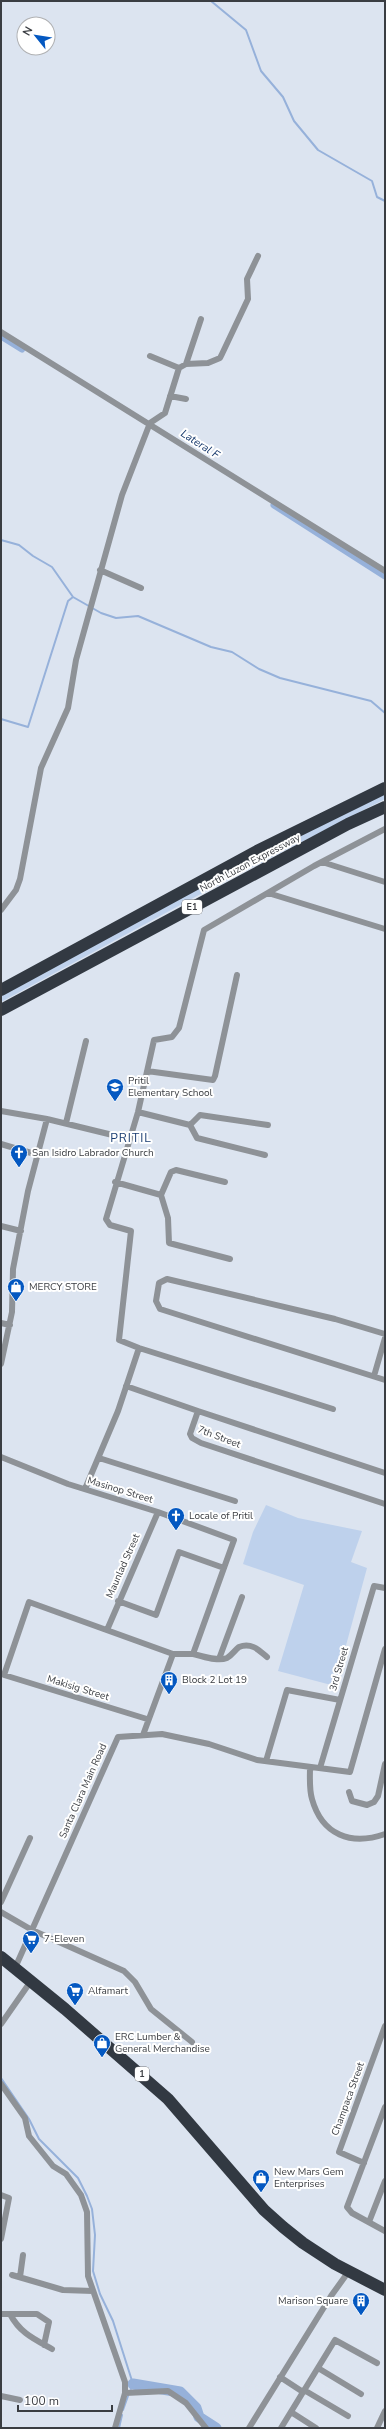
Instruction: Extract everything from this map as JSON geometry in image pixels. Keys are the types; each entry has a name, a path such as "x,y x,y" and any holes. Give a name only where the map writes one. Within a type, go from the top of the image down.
{"highway":[{"name":"North Luzon Expressway","path":"1,990 257,851 385,788"},
{"name":"North Luzon Expressway","path":"1,1010 348,824 385,806"},
{"name":"1","path":"1,1957 32,1981 143,2075 173,2103 264,2210 303,2243 349,2271 385,2290"}],"street":[{"path":"1,910 16,890 20,879 41,768 68,708 76,660 100,570 122,495 149,425 165,413 179,368 186,364 208,363 220,358 248,299 247,279 258,256"},
{"path":"186,364 201,319"},
{"path":"1,332 385,571"},
{"path":"150,356 179,368"},
{"path":"170,396 186,399"},
{"path":"100,570 141,588"},
{"path":"332,1409 122,1342 118,1338 132,1231 107,1223 115,1182 138,1112 154,1040 172,1037 179,1028 204,930 322,862 385,829"},
{"path":"322,862 385,882"},
{"path":"268,893 385,929"},
{"path":"147,1071 213,1080 237,975"},
{"path":"66,1123 86,1041"},
{"path":"1,1111 66,1123 129,1139"},
{"path":"138,1112 190,1125 197,1138 265,1155"},
{"path":"190,1125 200,1115 268,1125"},
{"path":"1,1364 10,1325 13,1268 47,1119"},
{"path":"1,1144 38,1154"},
{"path":"225,1182 176,1170 171,1172 161,1195 168,1218 169,1243 230,1259"},
{"path":"115,1182 161,1195"},
{"path":"1,1226 21,1231"},
{"path":"385,1334 334,1319 167,1279 159,1283 156,1301 160,1309 385,1380"},
{"path":"1,1323 10,1325"},
{"path":"374,1376 385,1338"},
{"path":"85,1489 99,1458 139,1348"},
{"path":"126,1386 198,1411"},
{"name":"7th Street","path":"385,1473 198,1411 190,1434 192,1438 385,1504"},
{"name":"Masinop Street","path":"1,1457 85,1489 158,1512 234,1540 224,1568"},
{"path":"99,1458 235,1500"},
{"name":"Maunlad Street","path":"107,1630 118,1601 158,1512"},
{"path":"118,1601 156,1615 178,1552 224,1568 193,1654"},
{"name":"3rd Street","path":"320,1768 374,1586 385,1588"},
{"path":"219,1659 242,1597"},
{"name":"Makisig Street","path":"107,1630 29,1602 4,1675 147,1720"},
{"path":"107,1630 173,1654 193,1654 219,1659 227,1658 239,1648 250,1646 258,1649 267,1657"},
{"name":"Santa Clara Main Road","path":"15,1968 118,1737 162,1734 209,1744 266,1761 310,1768 350,1772 385,1649"},
{"path":"143,1735 147,1720 173,1654"},
{"path":"266,1761 287,1690 340,1700"},
{"path":"349,1792 352,1801 359,1804 374,1802 378,1796 385,1764"},
{"path":"310,1768 312,1798 326,1826 332,1831 360,1840 385,1834"},
{"path":"1,1902 30,1838"},
{"path":"1,1912 32,1930 131,1976 150,2009 192,2042"},
{"path":"1,2024 32,1981"},
{"name":"Champaca Street","path":"364,2163 339,2152 385,2026"},
{"path":"1,2084 25,2118 29,2136 53,2166 66,2174 81,2195 87,2212 88,2276 125,2382 125,2392 115,2428"},
{"path":"385,2107 347,2207 352,2213 385,2231"},
{"path":"369,2222 385,2181"},
{"path":"1,2195 9,2198 1,2239"},
{"path":"20,2277 23,2255"},
{"path":"249,2428 280,2377 349,2271"},
{"path":"12,2275 63,2290 93,2291"},
{"path":"1,2314 37,2314 49,2322 44,2344"},
{"path":"10,2314 17,2328 52,2349"},
{"path":"281,2428 336,2340 377,2363"},
{"path":"318,2368 361,2394"},
{"path":"280,2377 348,2416"},
{"path":"125,2392 168,2391 186,2403 206,2428"},
{"path":"1,2396 20,2400"},
{"path":"377,2428 385,2411"},
{"path":"291,2412 316,2428"}],"shaded area":[{"path":"385,792 385,799 197,896 1,1002 1,994 195,889"},
{"path":"266,1505 298,1518 362,1531 351,1562 367,1568 335,1686 278,1671 304,1585 243,1564 253,1532"}],"waterway":[{"path":"211,1 246,30 261,71 283,97 294,121 318,150 372,181 377,197 385,201"},
{"name":"Lateral F","path":"1,336 22,349"},
{"name":"Lateral F","path":"274,505 385,576"},
{"path":"1,540 19,545 33,556 52,567 73,597 101,613 116,618 138,616 211,647 232,652 259,669 280,678 371,701 385,713"},
{"path":"1,719 28,727 68,601 73,597"},
{"path":"1,2078 29,2119 39,2139 78,2178 87,2196 92,2209 95,2235 93,2271 100,2294 113,2321 133,2384 131,2389"},
{"path":"133,2384 180,2392 196,2408 199,2417 216,2428"},
{"path":"123,2410 128,2396"},
{"path":"119,2428 122,2415"}],"place":[{"name":"Pritil Elementary School","path":"115,1102"},
{"name":"San Isidro Labrador Church","path":"19,1168"},
{"name":"MERCY STORE","path":"16,1302"},
{"name":"Locale of Pritil","path":"176,1531"},
{"name":"Block 2 Lot 19","path":"169,1695"},
{"name":"7-Eleven","path":"31,1954"},
{"name":"Alfamart","path":"75,2006"},
{"name":"ERC Lumber & General Merchandise","path":"102,2058"},
{"name":"New Mars Gem Enterprises","path":"261,2193"},
{"name":"Marison Square","path":"361,2316"}],"district":[{"name":"PRITIL","path":"131,1138"}]}
